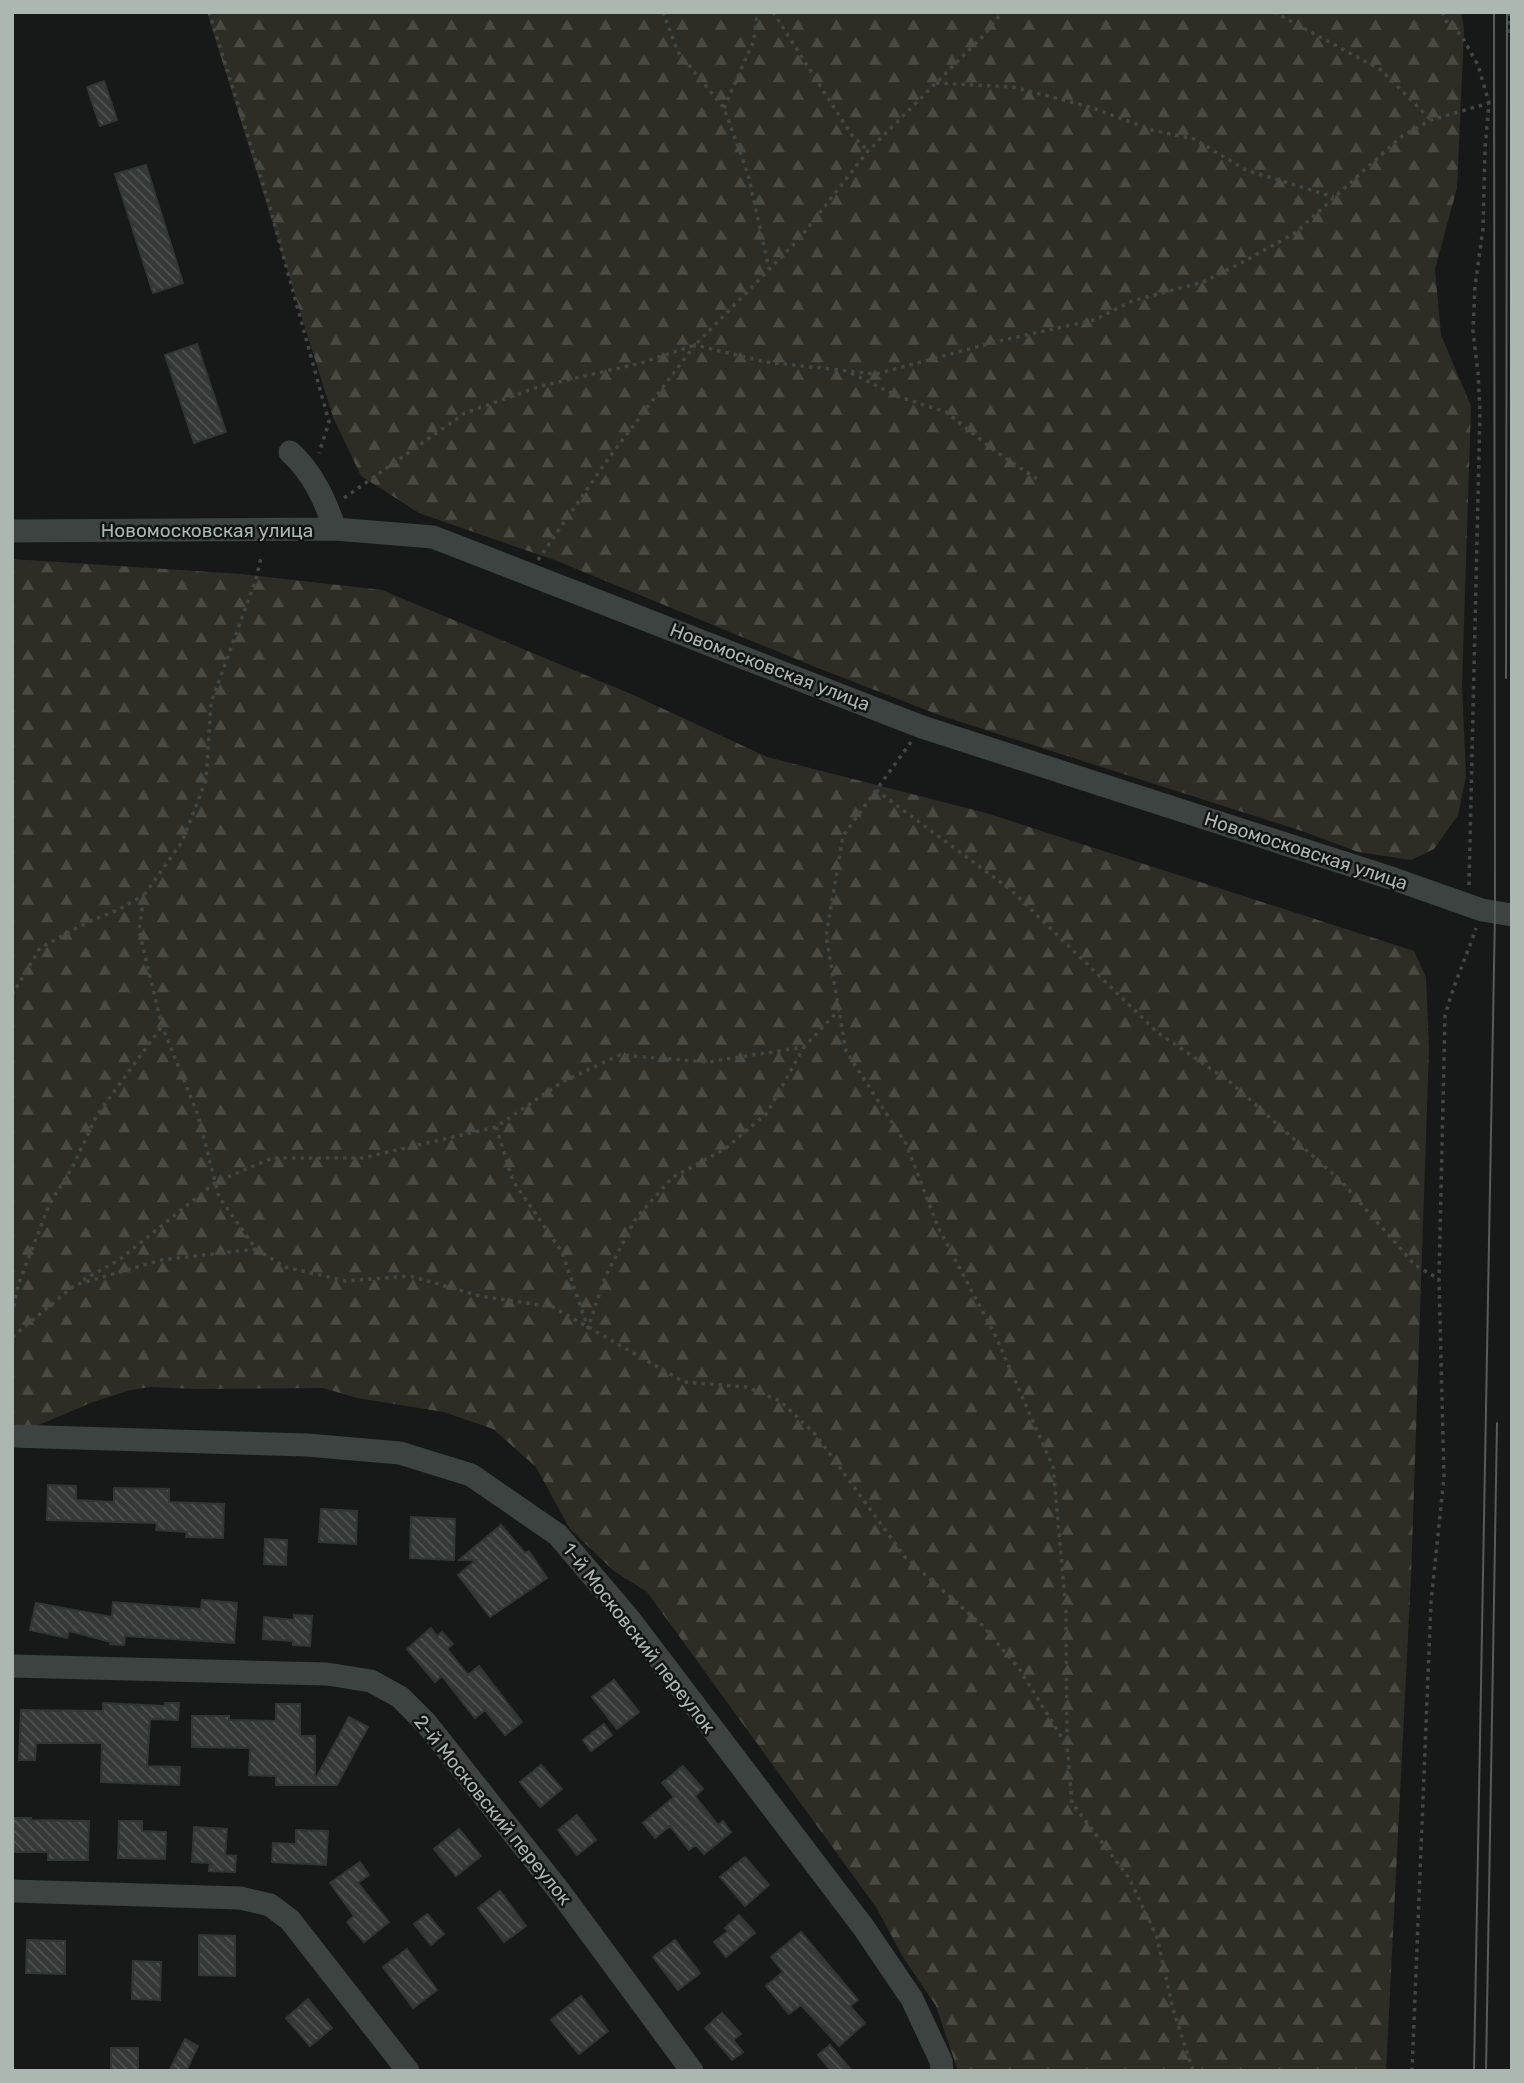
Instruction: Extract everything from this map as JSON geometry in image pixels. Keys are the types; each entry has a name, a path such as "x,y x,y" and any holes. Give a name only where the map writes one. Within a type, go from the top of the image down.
{"street":[{"path":"290,452 309,471 331,519"},
{"name":"Новомосковская улица","path":"12,531 331,519 433,537 922,727 1475,907 1512,915"},
{"name":"1-й Московский переулок","path":"12,1436 320,1446 400,1453 471,1475 558,1535 630,1620 870,1938 912,1999 942,2061 942,2071"},
{"name":"2-й Московский переулок","path":"12,1666 327,1674 371,1681 400,1697 426,1723 560,1892 692,2071"},
{"path":"12,1891 240,1898 270,1905 290,1920 309,1942 408,2071"}],"path":[{"path":"209,12 269,204 329,422 317,458 309,471"},
{"path":"663,12 678,52 724,108 748,174 769,270"},
{"path":"724,108 754,40 757,12"},
{"path":"773,12 851,134 868,151"},
{"path":"533,575 539,559 569,513 695,345 800,238 868,151 984,35 1002,12"},
{"path":"1274,12 1381,70 1431,120"},
{"path":"1412,2071 1431,1602 1444,1477 1439,1279 1445,1016 1453,985 1468,953 1475,907 1480,411 1473,331 1475,286 1483,229 1489,103 1478,65 1461,35 1445,20 1443,12"},
{"path":"1508,33 1509,12"},
{"path":"936,83 1013,88 1090,107 1152,130 1194,139 1246,170 1334,197"},
{"path":"331,519 465,413 541,386 641,363 695,345 766,362 876,374 999,341 1094,320 1132,301 1203,282 1295,233 1402,136 1431,120 1489,103"},
{"path":"846,371 897,396 946,412 995,451 1037,479"},
{"path":"12,995 40,948 144,895 182,842 206,780 211,703 256,579 261,558"},
{"path":"922,727 843,836 827,936 846,1051 905,1144 938,1227 996,1337 1053,1467 1066,1610 1067,1746 1072,1803 1129,1878 1157,1937 1173,2009 1194,2071"},
{"path":"876,790 1011,890 1157,1031 1230,1082 1341,1181 1415,1265 1439,1279"},
{"path":"144,895 139,931 162,1027 198,1115 219,1197 256,1248 285,1267 346,1281 410,1276 480,1296 553,1307 684,1382 746,1387 780,1401 816,1435 905,1557 982,1625 1020,1670 1067,1746"},
{"path":"588,1328 606,1277 636,1219 673,1177 725,1149 767,1113 804,1047 839,1010"},
{"path":"12,1315 18,1285 50,1203 73,1166 97,1115 162,1027"},
{"path":"12,1337 75,1285 120,1260 216,1182 272,1158 362,1158 496,1127 562,1082 620,1055 708,1062 804,1047"},
{"path":"496,1127 513,1181 562,1252 588,1328"},
{"path":"75,1285 161,1260 256,1248"}],"green space":[{"path":"207,12 1461,12 1464,30 1457,188 1435,269 1441,335 1471,406 1462,685 1466,777 1458,815 1434,849 1411,860 1358,852 1305,832 939,715 557,561 419,513 361,476 333,417"},
{"path":"12,559 241,574 382,590 631,694 767,757 986,813 1414,951 1426,977 1429,1048 1411,1577 1386,2071 958,2071 936,2006 903,1957 876,1907 647,1592 614,1571 570,1529 536,1467 493,1429 444,1412 357,1398 323,1388 151,1387 131,1390 93,1402 22,1432 12,1429"}],"building":[{"path":"104,81 117,120 100,126 87,87"},
{"path":"146,165 183,283 153,293 115,174"},
{"path":"197,344 226,432 194,443 165,355"},
{"path":"48,1485 76,1486 76,1500 114,1502 114,1488 169,1489 169,1502 224,1504 223,1538 186,1537 187,1532 156,1530 157,1523 47,1520"},
{"path":"321,1509 357,1511 356,1544 319,1542"},
{"path":"411,1517 455,1519 454,1560 410,1558"},
{"path":"501,1525 525,1553 529,1551 547,1578 490,1617 458,1575 476,1560 459,1560"},
{"path":"265,1539 287,1540 286,1565 264,1564"},
{"path":"202,1600 237,1603 234,1643 125,1636 124,1645 110,1644 111,1642 69,1631 67,1638 30,1630 36,1603 112,1617 113,1602 201,1609"},
{"path":"294,1615 312,1616 310,1646 293,1645 293,1641 263,1639 264,1617 294,1620"},
{"path":"431,1628 437,1636 442,1632 453,1644 447,1649 468,1675 479,1666 522,1722 505,1735 485,1710 475,1718 442,1676 435,1682 407,1649"},
{"path":"614,1680 639,1712 617,1729 592,1697"},
{"path":"103,1703 165,1706 165,1703 179,1703 178,1720 150,1719 147,1766 180,1767 179,1785 101,1782 102,1743 36,1743 35,1760 19,1760 21,1710 103,1711"},
{"path":"276,1704 300,1704 300,1736 315,1736 315,1780 349,1717 368,1727 337,1785 276,1785 276,1776 249,1775 250,1748 192,1747 192,1716 229,1716 229,1720 276,1721"},
{"path":"604,1724 612,1735 591,1751 583,1740"},
{"path":"541,1765 562,1789 540,1807 520,1782"},
{"path":"683,1766 703,1789 695,1796 718,1825 723,1821 731,1832 704,1854 696,1845 689,1850 670,1826 655,1838 643,1823 674,1797 662,1783"},
{"path":"577,1815 596,1840 577,1855 558,1830"},
{"path":"13,1818 89,1821 88,1860 48,1860 48,1852 13,1852"},
{"path":"119,1821 142,1821 142,1831 166,1832 165,1859 118,1858"},
{"path":"194,1827 227,1829 225,1855 236,1856 235,1872 209,1871 210,1863 192,1862"},
{"path":"459,1829 481,1856 456,1876 434,1849"},
{"path":"296,1830 328,1831 326,1865 272,1862 273,1843 296,1844"},
{"path":"745,1857 769,1885 745,1906 720,1877"},
{"path":"360,1862 369,1875 358,1883 389,1922 364,1942 347,1922 354,1916 330,1883"},
{"path":"500,1891 526,1926 504,1942 478,1908"},
{"path":"427,1914 444,1934 431,1945 414,1924"},
{"path":"739,1915 755,1933 726,1957 714,1942 728,1931 725,1928"},
{"path":"801,1932 858,2000 850,2006 865,2023 839,2046 801,2005 789,2014 766,1986 783,1972 771,1957"},
{"path":"199,1935 235,1936 235,1976 199,1975"},
{"path":"27,1940 65,1941 65,1974 26,1973"},
{"path":"675,1940 700,1973 678,1990 653,1957"},
{"path":"407,1949 437,1990 413,2008 383,1967"},
{"path":"133,1961 161,1962 160,2000 132,1999"},
{"path":"581,1996 608,2031 579,2054 551,2020"},
{"path":"308,1999 332,2028 310,2046 286,2018"},
{"path":"722,2013 741,2034 733,2040 743,2052 732,2060 705,2028"},
{"path":"185,2039 198,2046 186,2071 169,2071"},
{"path":"830,2045 852,2071 831,2071 818,2055"},
{"path":"111,2048 138,2048 138,2071 111,2071"}],"tram line":[{"path":"1474,2071 1495,912 1494,12"},
{"path":"1506,678 1507,12"},
{"path":"1486,2071 1497,1423"}]}
